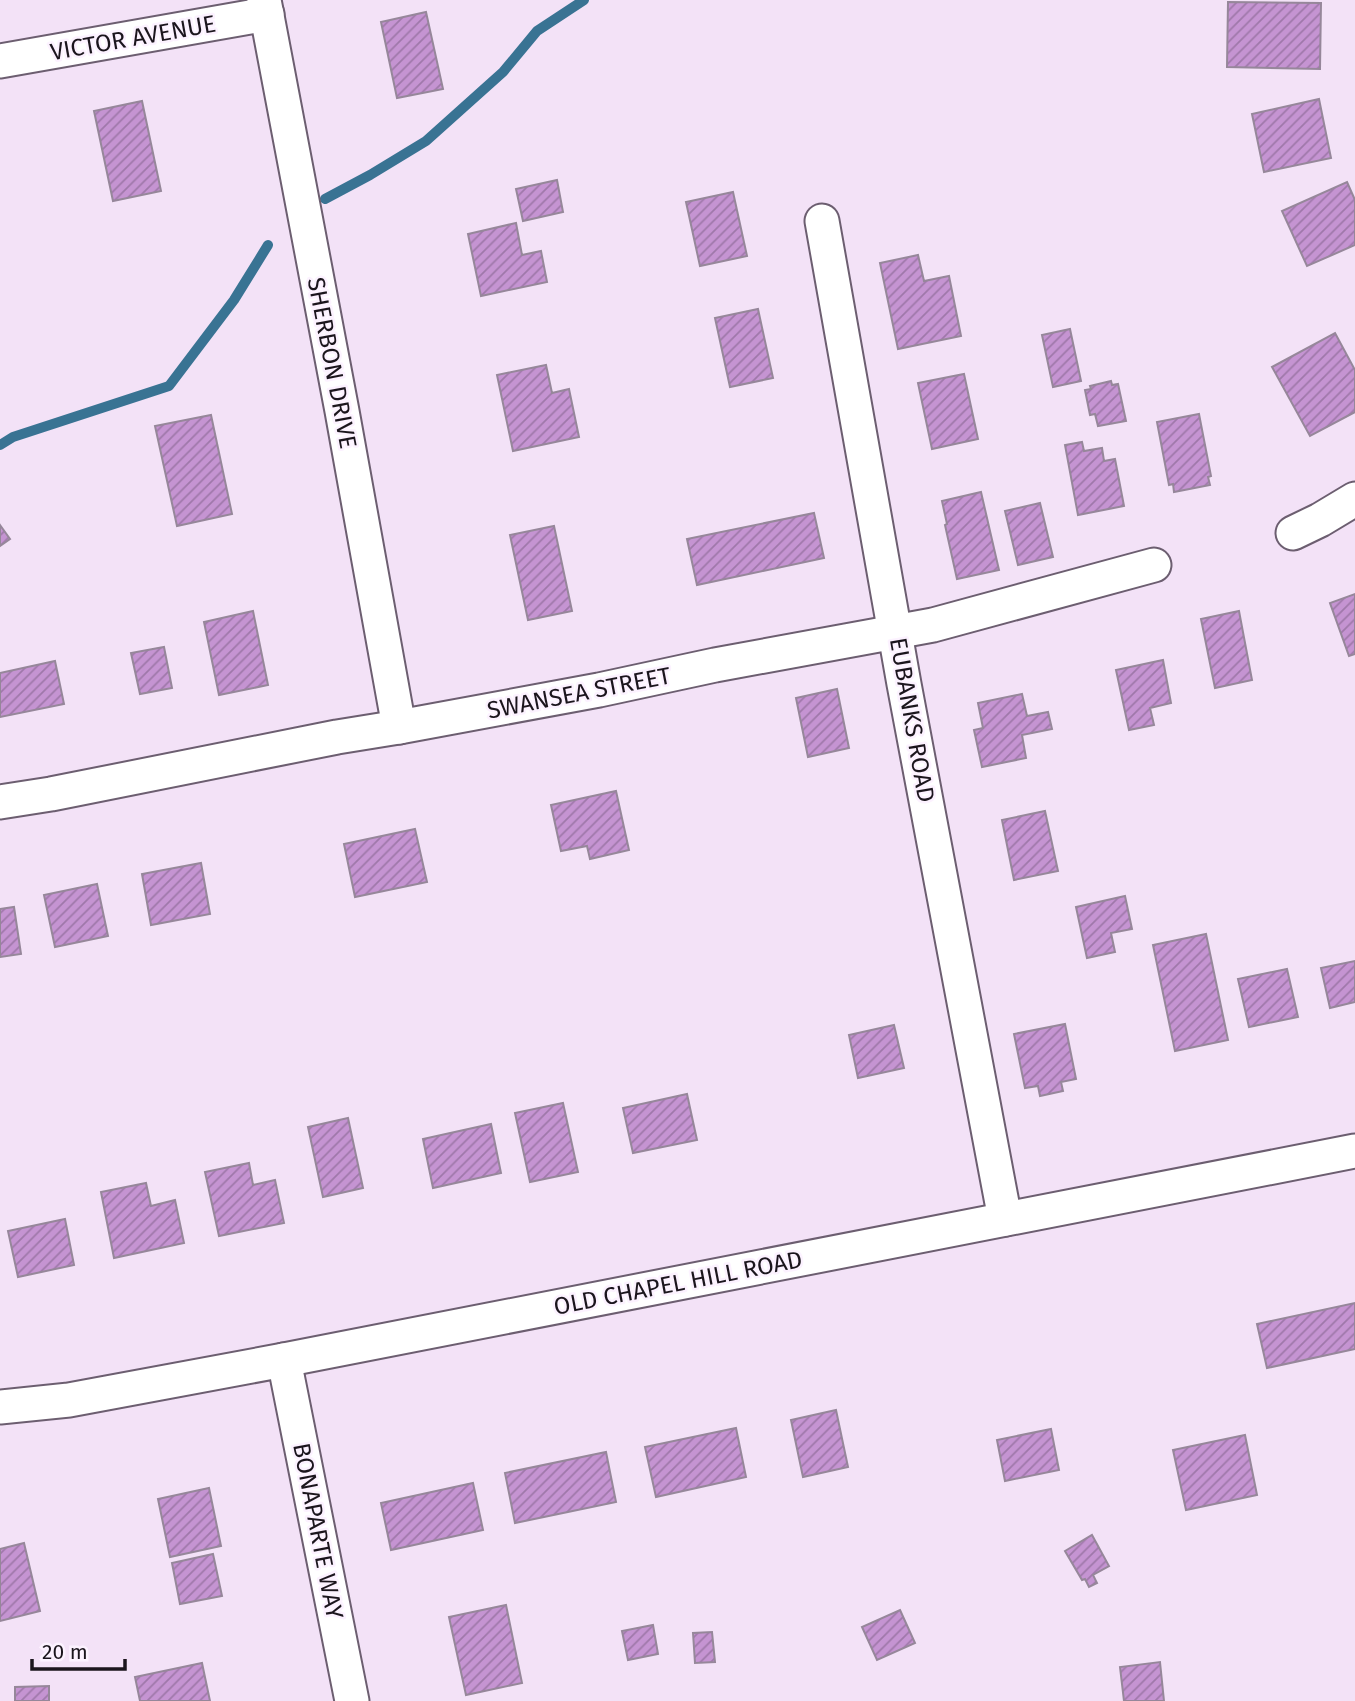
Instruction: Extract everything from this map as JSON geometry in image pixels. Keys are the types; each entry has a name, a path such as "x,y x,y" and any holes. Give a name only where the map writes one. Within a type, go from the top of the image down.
{"street":[{"name":"VICTOR AVENUE","path":"0,61 265,7"},
{"name":"SHERBON DRIVE","path":"265,7 399,727"},
{"name":"EUBANKS ROAD","path":"822,221 904,684 1005,1219"},
{"path":"1293,533 1355,499"},
{"name":"SWANSEA STREET","path":"0,802 933,625 1154,565"},
{"name":"OLD CHAPEL HILL ROAD","path":"0,1407 68,1400 284,1360 1355,1151"},
{"name":"BONAPARTE WAY","path":"284,1360 352,1701"}],"building":[{"path":"1228,2 1321,3 1320,69 1227,67"},
{"path":"426,12 443,89 397,98 381,22"},
{"path":"1319,99 1331,158 1264,172 1252,114"},
{"path":"142,101 161,191 113,201 94,111"},
{"path":"557,180 563,212 523,221 516,189"},
{"path":"1347,182 1355,200 1355,245 1307,266 1282,211"},
{"path":"733,192 747,256 700,266 686,202"},
{"path":"516,223 522,255 541,251 547,282 481,296 468,234"},
{"path":"918,255 924,281 949,276 961,336 898,349 880,263"},
{"path":"758,309 773,378 730,387 715,318"},
{"path":"1070,329 1081,381 1053,387 1042,335"},
{"path":"1335,333 1355,370 1355,412 1310,436 1272,367"},
{"path":"546,365 552,393 569,389 579,437 513,451 497,375"},
{"path":"964,374 978,439 932,449 918,383"},
{"path":"1111,381 1112,385 1118,384 1126,421 1098,426 1095,414 1090,415 1085,390 1091,389 1090,386"},
{"path":"1199,414 1211,476 1208,477 1210,485 1174,492 1173,484 1169,485 1157,422"},
{"path":"211,415 232,514 177,526 155,426"},
{"path":"1082,442 1084,451 1102,448 1104,461 1115,459 1124,506 1078,515 1065,445"},
{"path":"981,492 999,570 957,579 942,501"},
{"path":"1040,503 1053,557 1018,565 1005,511"},
{"path":"814,513 824,558 697,585 687,539"},
{"path":"0,525 10,539 0,546"},
{"path":"554,526 572,611 528,620 510,535"},
{"path":"1355,594 1355,654 1349,656 1330,603"},
{"path":"253,611 268,685 219,695 204,622"},
{"path":"1239,611 1252,680 1215,688 1201,619"},
{"path":"164,647 172,688 140,694 131,653"},
{"path":"1163,660 1171,703 1150,708 1154,725 1129,730 1116,670"},
{"path":"55,661 64,704 0,717 0,673"},
{"path":"837,689 849,748 808,757 796,698"},
{"path":"1022,694 1027,716 1048,712 1052,729 1022,735 1026,758 982,767 974,730 983,728 978,703"},
{"path":"616,791 629,850 590,859 587,846 561,851 551,805"},
{"path":"1045,811 1058,871 1014,880 1002,820"},
{"path":"415,829 427,882 355,897 344,844"},
{"path":"201,863 210,914 151,925 142,874"},
{"path":"97,884 108,936 55,947 44,895"},
{"path":"1125,896 1132,929 1111,933 1115,952 1087,958 1076,907"},
{"path":"14,907 21,954 0,957 0,909"},
{"path":"1206,934 1228,1040 1175,1051 1153,945"},
{"path":"1355,961 1355,1002 1330,1008 1321,968"},
{"path":"1287,969 1298,1017 1249,1027 1238,979"},
{"path":"1065,1024 1076,1079 1061,1082 1063,1091 1040,1096 1038,1086 1025,1088 1014,1034"},
{"path":"894,1025 904,1068 858,1078 849,1035"},
{"path":"687,1094 697,1140 633,1153 623,1108"},
{"path":"563,1103 578,1172 530,1182 515,1113"},
{"path":"348,1118 363,1188 323,1197 308,1127"},
{"path":"491,1124 501,1173 433,1188 423,1139"},
{"path":"249,1163 253,1185 275,1180 284,1223 219,1236 205,1172"},
{"path":"146,1183 151,1206 175,1200 184,1243 114,1258 101,1192"},
{"path":"65,1219 74,1265 18,1277 8,1231"},
{"path":"1355,1303 1355,1349 1267,1368 1257,1324"},
{"path":"836,1410 848,1467 803,1477 791,1420"},
{"path":"736,1428 746,1477 656,1497 645,1447"},
{"path":"1051,1429 1059,1470 1005,1481 997,1440"},
{"path":"1245,1435 1257,1495 1186,1510 1173,1450"},
{"path":"606,1452 616,1502 515,1523 505,1473"},
{"path":"473,1483 483,1530 391,1550 381,1503"},
{"path":"209,1488 221,1546 170,1557 158,1499"},
{"path":"1092,1535 1109,1566 1093,1575 1097,1583 1089,1587 1065,1551"},
{"path":"24,1543 40,1611 0,1621 0,1549"},
{"path":"213,1554 222,1596 180,1604 172,1563"},
{"path":"506,1605 522,1683 466,1695 449,1617"},
{"path":"900,1610 915,1643 877,1660 862,1627"},
{"path":"653,1625 658,1654 628,1660 622,1631"},
{"path":"712,1632 715,1662 695,1663 693,1633"},
{"path":"1160,1662 1164,1701 1124,1701 1120,1667"},
{"path":"202,1663 210,1701 140,1701 135,1677"},
{"path":"49,1686 49,1701 15,1701 15,1687"}],"waterway":[{"path":"325,199 426,141 503,72 537,31 584,0"},
{"path":"0,445 13,437 169,386 234,300 268,245"}]}
